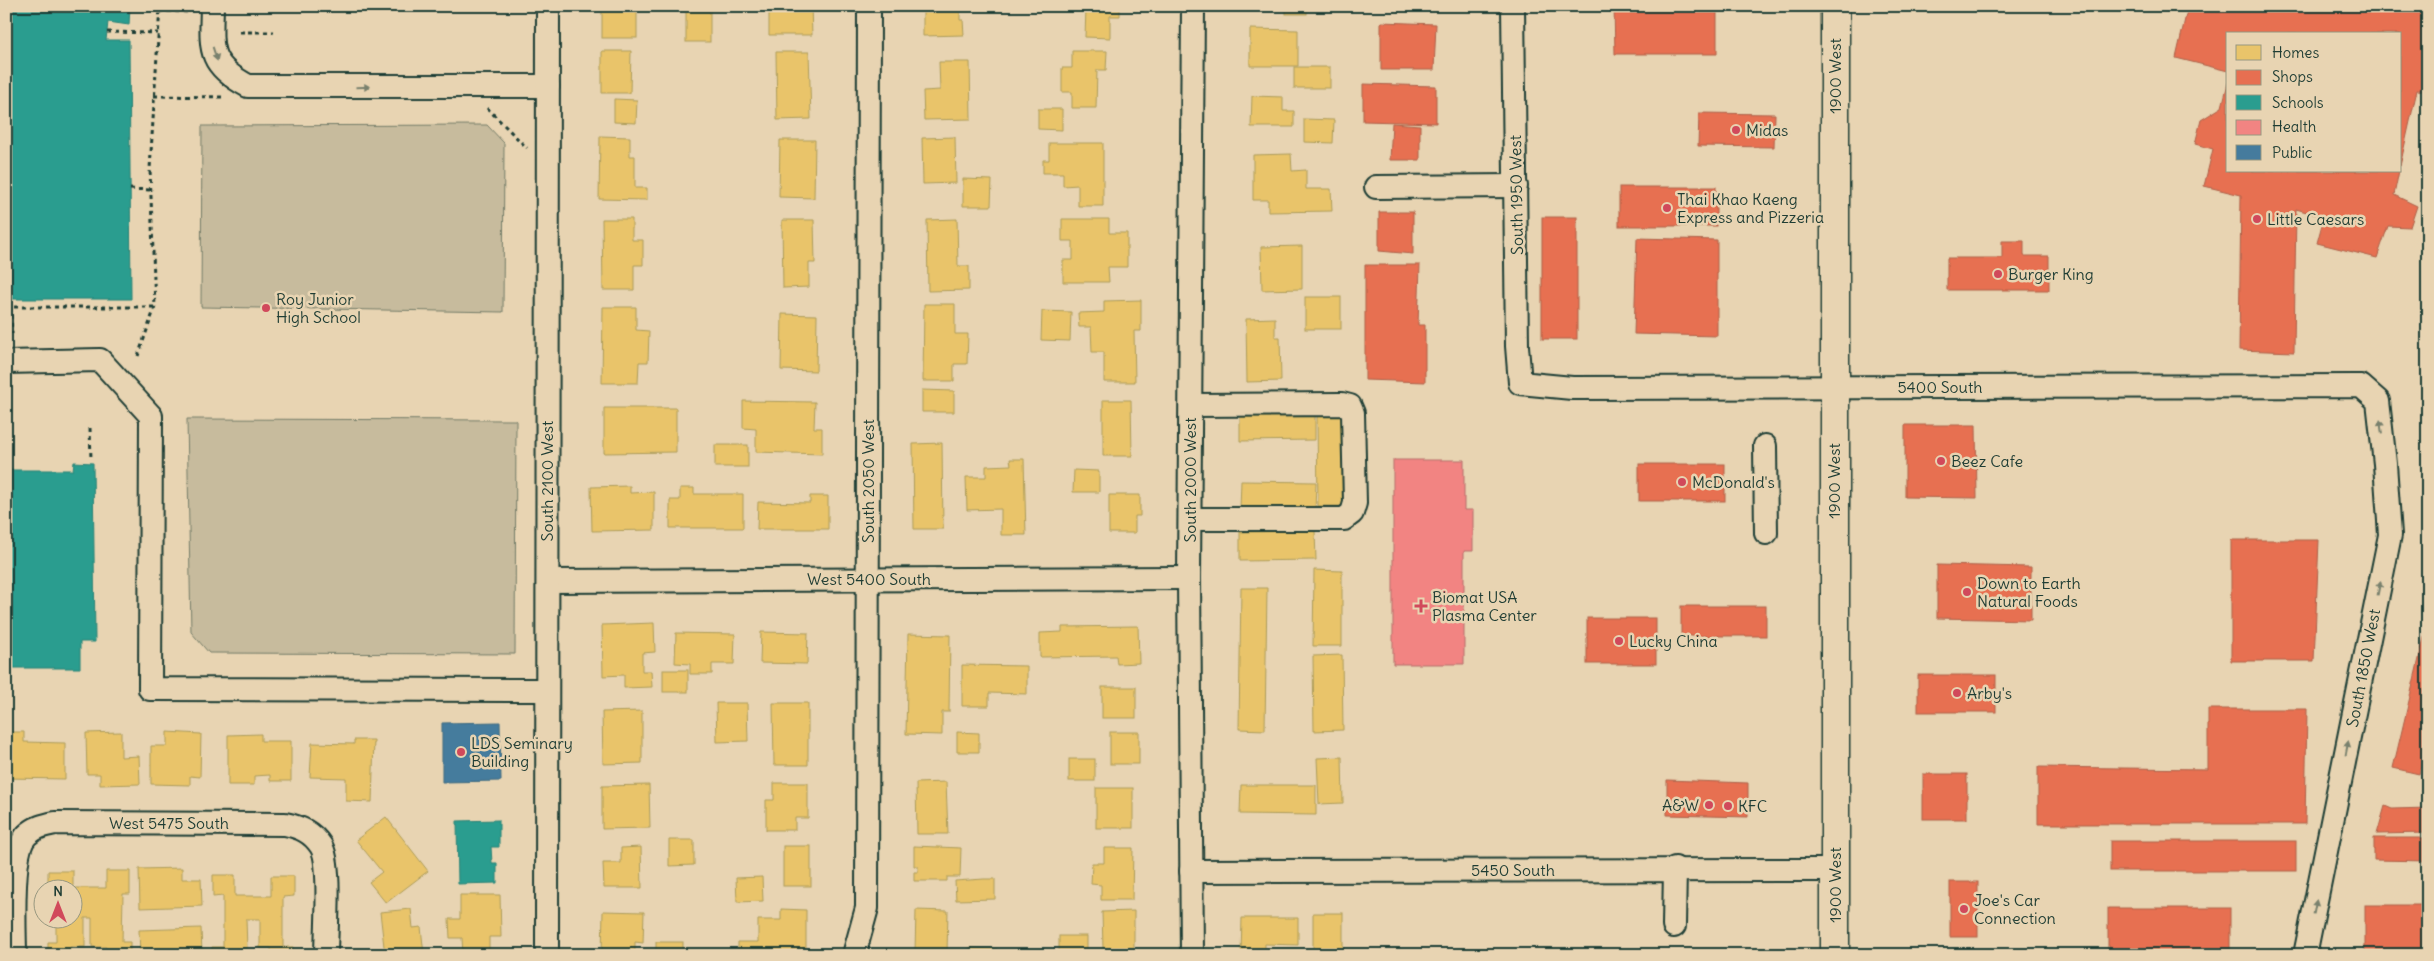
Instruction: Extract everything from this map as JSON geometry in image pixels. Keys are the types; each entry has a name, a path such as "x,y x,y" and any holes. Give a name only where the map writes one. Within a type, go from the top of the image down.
{"main road":[{"name":"1900 West","path":"1835,6 1835,955"}],"street":[{"path":"212,6 211,42 216,60 228,75 248,86 548,86"},
{"name":"South 2100 West","path":"546,955 548,6"},
{"name":"South 2050 West","path":"854,955 867,908 870,6"},
{"name":"South 2000 West","path":"1192,955 1189,578 1193,6"},
{"name":"South 1950 West","path":"1513,6 1517,346 1520,383"},
{"path":"1376,187 1516,186"},
{"path":"6,362 100,360 151,416 150,689 547,690"},
{"name":"5400 South","path":"1520,383 1572,388 2361,386"},
{"name":"South 1850 West","path":"2305,955 2390,535 2378,401 2361,386"},
{"path":"1190,519 1344,519 1352,513 1355,503 1353,413 1350,406 1191,405"},
{"path":"1764,446 1766,533"},
{"name":"West 5400 South","path":"548,581 1189,578"},
{"name":"West 5475 South","path":"15,955 16,867 19,849 26,836 39,826 55,823 285,824 299,826 313,836 322,847 326,863 326,955"},
{"path":"1674,926 1675,868"},
{"name":"5450 South","path":"1191,871 1675,868 1835,870"}],"path":[{"path":"138,356 155,307 151,190 154,96 160,6"},
{"path":"159,11 188,12"},
{"path":"107,32 158,33"},
{"path":"240,32 274,32"},
{"path":"154,96 226,97"},
{"path":"483,104 528,150"},
{"path":"130,189 151,190"},
{"path":"12,334 8,307 155,307"},
{"path":"90,428 91,460"}],"shaded area":[{"path":"487,125 504,143 503,312 201,307 202,126"},
{"path":"187,419 516,420 515,654 209,653 191,632"}],"building: Homes":[{"path":"602,6 637,6 637,38 602,38"},
{"path":"769,6 811,6 812,35 769,35"},
{"path":"923,6 960,6 960,20 963,20 964,35 923,36"},
{"path":"1078,6 1120,6 1120,16 1110,16 1110,38 1085,37 1086,8"},
{"path":"1286,6 1307,6 1307,14 1286,14"},
{"path":"686,11 710,11 710,42 686,42"},
{"path":"1250,29 1298,30 1298,66 1250,66"},
{"path":"602,51 631,51 630,93 602,93"},
{"path":"1072,51 1107,51 1106,70 1097,70 1096,108 1072,108 1072,92 1062,92 1062,68 1072,68"},
{"path":"776,52 809,52 811,119 777,120"},
{"path":"939,62 970,62 971,119 924,120 923,91 940,90"},
{"path":"1294,67 1330,67 1330,88 1294,88"},
{"path":"1252,96 1283,97 1283,111 1294,111 1294,127 1251,127"},
{"path":"614,99 637,100 636,123 614,122"},
{"path":"1038,109 1062,109 1062,130 1038,129"},
{"path":"1304,119 1334,120 1333,143 1304,142"},
{"path":"600,136 630,137 630,156 635,156 635,188 647,188 647,200 599,199"},
{"path":"955,137 956,183 923,184 922,138"},
{"path":"780,140 815,140 814,198 779,197"},
{"path":"1049,143 1103,143 1103,206 1078,206 1078,185 1063,186 1063,173 1043,173 1043,160 1049,160"},
{"path":"1291,154 1292,171 1306,170 1306,189 1331,189 1332,211 1268,212 1268,200 1253,200 1253,155"},
{"path":"963,179 992,180 991,206 963,206"},
{"path":"602,219 632,219 632,240 643,240 643,265 634,265 634,290 603,290"},
{"path":"957,219 958,266 969,266 969,290 928,291 927,220"},
{"path":"1062,219 1109,219 1109,233 1127,233 1127,267 1108,267 1109,282 1063,282 1063,260 1073,260 1073,241 1062,241"},
{"path":"782,220 814,220 815,263 809,263 809,287 783,288"},
{"path":"1302,246 1302,289 1262,290 1261,247"},
{"path":"1305,297 1341,297 1341,329 1305,329"},
{"path":"1141,300 1141,331 1134,331 1135,382 1104,382 1104,352 1092,352 1091,327 1079,327 1078,313 1104,312 1104,301"},
{"path":"924,304 955,304 955,334 968,334 967,364 954,364 954,381 923,381"},
{"path":"603,307 636,307 636,330 649,331 648,362 639,362 638,383 602,383"},
{"path":"1042,311 1071,312 1070,341 1041,340"},
{"path":"782,314 817,315 816,371 781,370"},
{"path":"1275,318 1275,337 1280,337 1281,381 1247,382 1246,319"},
{"path":"922,390 954,391 954,412 922,412"},
{"path":"1103,400 1131,400 1132,456 1103,456"},
{"path":"743,401 815,402 814,428 822,428 822,454 756,452 756,429 743,428"},
{"path":"604,408 676,408 676,452 604,453"},
{"path":"1315,411 1315,440 1240,441 1240,412"},
{"path":"1317,416 1343,416 1344,506 1318,506"},
{"path":"942,443 943,529 914,529 913,444"},
{"path":"715,445 748,445 748,467 715,467"},
{"path":"1010,459 1024,459 1026,535 1001,535 1001,509 967,510 966,477 986,477 986,466 1011,465"},
{"path":"1074,470 1099,471 1099,492 1073,492"},
{"path":"1241,481 1316,482 1315,511 1240,509"},
{"path":"630,486 630,493 654,492 654,530 592,531 591,487"},
{"path":"680,488 694,488 694,494 743,494 743,528 670,528 670,500 680,500"},
{"path":"1109,495 1140,495 1140,516 1135,516 1135,533 1109,533"},
{"path":"810,496 828,496 828,529 757,529 758,502 810,503"},
{"path":"1315,531 1316,560 1240,561 1240,532"},
{"path":"1314,570 1342,571 1342,646 1313,646"},
{"path":"1241,588 1267,588 1265,730 1239,729"},
{"path":"654,623 655,652 642,653 642,671 651,671 652,687 624,688 624,675 603,676 602,625"},
{"path":"1138,626 1139,663 1117,664 1116,656 1040,657 1040,633 1062,632 1062,627"},
{"path":"761,632 808,633 807,664 760,663"},
{"path":"676,633 735,634 734,664 712,664 712,674 690,674 690,664 675,663"},
{"path":"908,634 950,635 949,712 942,712 942,735 906,734"},
{"path":"1342,655 1343,730 1314,731 1313,656"},
{"path":"962,665 1027,666 1027,694 989,693 989,706 962,706"},
{"path":"663,670 688,670 688,692 663,692"},
{"path":"1102,687 1136,687 1136,718 1102,718"},
{"path":"716,703 747,703 748,741 717,742"},
{"path":"773,703 808,703 808,765 774,765"},
{"path":"642,711 642,763 603,764 602,712"},
{"path":"9,732 24,732 24,742 65,743 65,779 6,778 6,742 8,742"},
{"path":"121,732 121,757 139,756 140,784 100,785 100,774 87,774 86,733"},
{"path":"167,732 201,734 200,777 190,776 190,785 151,784 151,746 167,746"},
{"path":"957,732 979,733 979,752 957,752"},
{"path":"1110,732 1139,732 1139,764 1110,764"},
{"path":"261,734 261,741 291,741 291,781 270,781 270,775 254,776 254,785 228,785 228,735"},
{"path":"354,740 374,740 372,802 346,801 346,778 310,777 312,743 354,744"},
{"path":"1342,757 1343,803 1319,804 1317,758"},
{"path":"1069,759 1095,759 1095,781 1069,781"},
{"path":"946,782 948,834 917,834 916,783"},
{"path":"774,783 808,783 808,818 795,818 795,830 766,830 766,800 774,800"},
{"path":"649,785 650,828 602,829 602,786"},
{"path":"1241,785 1316,785 1316,815 1240,814"},
{"path":"1096,788 1133,788 1133,828 1096,828"},
{"path":"386,817 428,871 386,903 369,882 382,872 356,840"},
{"path":"669,840 694,840 694,865 669,866"},
{"path":"783,846 811,846 811,886 783,886"},
{"path":"914,846 961,848 960,877 947,877 947,881 914,881 914,872 918,872 918,866 914,866"},
{"path":"641,847 642,888 604,888 603,863 621,863 621,848"},
{"path":"1104,848 1133,848 1132,900 1101,900 1101,885 1091,884 1092,863 1104,863"},
{"path":"182,868 182,879 201,879 202,906 140,908 139,869"},
{"path":"48,871 73,871 73,878 48,878"},
{"path":"106,871 130,871 130,894 123,894 122,942 130,942 130,955 106,955 106,947 92,947 92,918 85,918 85,947 70,947 70,955 48,955 48,942 56,942 56,928 82,928 82,888 106,888"},
{"path":"213,875 235,875 235,896 271,896 271,876 294,876 294,896 283,897 283,947 293,947 293,955 271,955 271,948 260,948 260,919 246,919 247,949 235,949 235,955 212,955 212,947 223,947 223,896 213,897"},
{"path":"762,877 763,901 737,902 736,878"},
{"path":"995,879 995,899 956,900 955,881"},
{"path":"460,895 500,895 501,937 489,937 489,955 463,955 462,938 450,938 449,919 460,919"},
{"path":"411,909 413,928 421,927 424,955 385,955 380,912"},
{"path":"781,909 806,910 806,952 766,952 766,955 738,955 738,942 758,942 758,920 781,920"},
{"path":"916,910 948,911 947,953 915,952"},
{"path":"603,911 644,912 643,943 635,942 635,955 602,954"},
{"path":"1134,911 1134,948 1103,948 1102,912"},
{"path":"1313,913 1343,913 1343,955 1313,955"},
{"path":"1242,918 1298,918 1298,945 1265,944 1265,955 1241,955"},
{"path":"201,928 202,955 140,955 139,930"},
{"path":"1059,936 1087,936 1087,955 1059,955"},
{"path":"656,942 683,942 683,955 656,955"},
{"path":"969,948 997,949 996,955 969,955"}],"building: Shops":[{"path":"1614,6 1717,6 1717,54 1615,54"},
{"path":"2188,6 2428,6 2428,40 2423,59 2428,61 2428,91 2417,90 2402,157 2402,32 2226,32 2226,70 2176,58"},
{"path":"1381,22 1436,24 1434,70 1381,70"},
{"path":"1363,84 1436,86 1436,123 1363,121"},
{"path":"2226,91 2226,172 2399,172 2394,195 2417,206 2410,227 2388,226 2377,258 2317,243 2324,217 2296,209 2294,352 2239,350 2241,195 2204,186 2213,149 2195,144 2201,120 2222,107"},
{"name":"Midas","path":"1699,113 1775,114 1774,147 1698,146"},
{"path":"1392,123 1420,125 1420,160 1390,160"},
{"name":"Thai Khao Kaeng Express and Pizzeria","path":"1619,187 1716,187 1716,226 1619,226"},
{"path":"1379,212 1413,212 1413,254 1379,251"},
{"path":"1542,217 1577,217 1577,339 1542,339"},
{"path":"1637,238 1717,240 1717,336 1634,334"},
{"name":"Burger King","path":"2002,241 2024,241 2024,256 2049,256 2049,290 1947,290 1947,258 2002,258"},
{"path":"1365,265 1420,265 1418,325 1425,325 1425,382 1365,380"},
{"name":"Beez Cafe","path":"1905,425 1976,425 1977,498 1905,497"},
{"name":"McDonald's","path":"1639,464 1725,464 1725,501 1639,501"},
{"path":"2231,540 2319,540 2314,661 2231,661"},
{"path":"1937,565 2031,567 2031,620 1937,618"},
{"path":"1681,606 1766,606 1766,636 1681,636"},
{"path":"1587,618 1656,618 1656,664 1587,664"},
{"path":"2428,621 2428,737 2419,774 2393,768"},
{"name":"Arby's","path":"1918,675 1996,675 1996,712 1918,712"},
{"path":"2208,709 2307,709 2305,824 2038,824 2038,767 2208,769"},
{"path":"1923,774 1967,774 1967,819 1923,819"},
{"path":"1667,780 1748,783 1748,817 1667,815"},
{"path":"2385,806 2392,809 2428,808 2428,833 2377,834"},
{"path":"2374,838 2428,838 2428,861 2374,860"},
{"path":"2110,841 2296,841 2296,871 2110,871"},
{"name":"Joe's Car Connection","path":"1950,882 1978,882 1978,937 1950,937"},
{"path":"2365,905 2428,905 2428,955 2365,955"},
{"path":"2108,908 2230,908 2230,955 2108,955"}],"building: Schools":[{"path":"6,6 130,6 129,25 108,22 106,40 129,40 131,299 6,299"},
{"path":"74,462 93,463 95,642 80,642 80,668 6,668 6,470 73,470"},
{"path":"499,820 499,847 491,847 492,863 497,863 497,883 458,884 457,821"}],"building: Health":[{"path":"1393,460 1464,460 1464,510 1473,510 1473,551 1464,551 1464,664 1393,664"}],"building: Public":[{"path":"500,722 501,781 442,782 442,723"}],"place":[{"name":"Midas","path":"1736,130"},
{"name":"Thai Khao Kaeng Express and Pizzeria","path":"1667,208"},
{"name":"Little Caesars","path":"2257,219"},
{"name":"Burger King","path":"1998,274"},
{"name":"Roy Junior High School","path":"266,308"},
{"name":"Beez Cafe","path":"1941,461"},
{"name":"McDonald's","path":"1682,482"},
{"name":"Down to Earth Natural Foods","path":"1967,592"},
{"name":"Biomat USA Plasma Center","path":"1421,606"},
{"name":"Lucky China","path":"1619,641"},
{"name":"Arby's","path":"1957,693"},
{"name":"LDS Seminary Building","path":"461,752"},
{"name":"A&W","path":"1709,805"},
{"name":"KFC","path":"1728,806"},
{"name":"Joe's Car Connection","path":"1964,909"}]}
